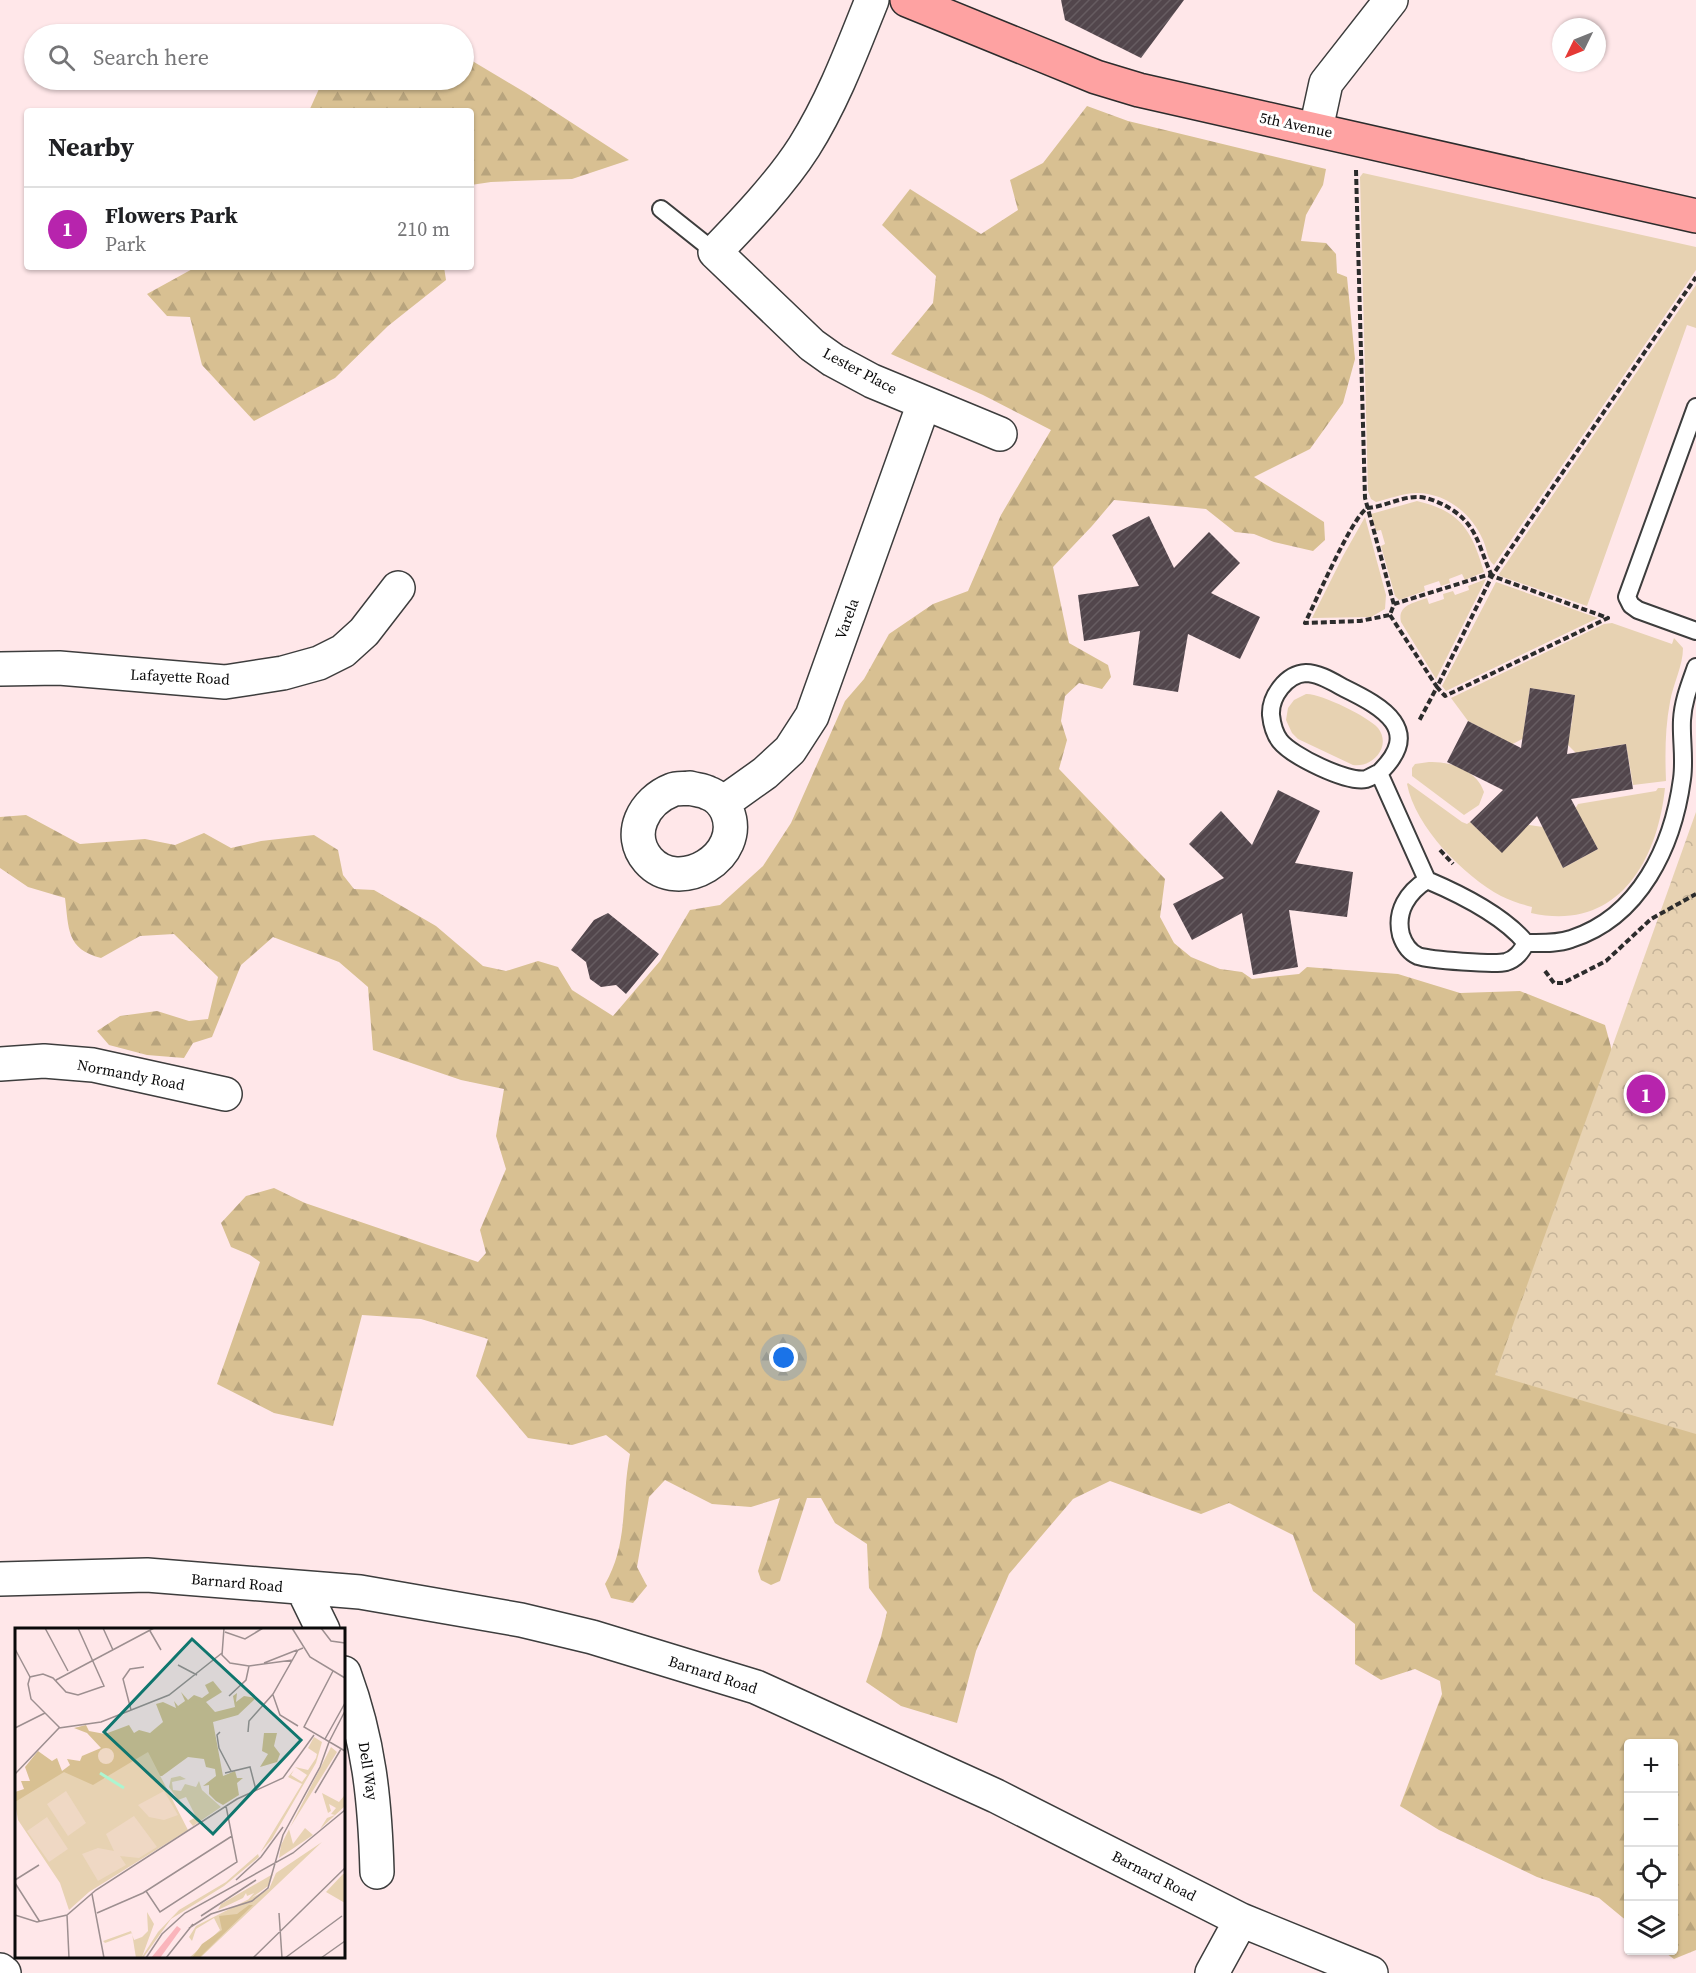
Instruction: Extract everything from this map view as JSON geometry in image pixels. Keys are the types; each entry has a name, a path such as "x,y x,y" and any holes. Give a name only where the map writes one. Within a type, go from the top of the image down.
{"street":[{"path":"715,252 745,221 804,147 833,94 872,0"},
{"name":"5th Avenue","path":"907,0 1096,77 1185,102 1316,129 1696,216"},
{"path":"1316,129 1326,83 1391,0"},
{"name":"Lester Place","path":"715,252 819,350 833,360 872,381 1000,434"},
{"name":"Varela","path":"723,803 765,773 790,750 812,716 924,403"},
{"name":"Lafayette Road","path":"0,669 59,668 225,682 283,673 319,663 342,651 364,632 398,588"},
{"name":"Normandy Road","path":"0,1064 44,1061 93,1065 225,1094"},
{"name":"Barnard Road","path":"0,1579 147,1575 360,1592 521,1620 592,1637 756,1687 996,1796 1240,1920 1371,1973"},
{"path":"303,1589 322,1628"},
{"name":"Dell Way","path":"345,1676 369,1759 376,1825 377,1872"},
{"path":"1212,1973 1240,1920"},
{"path":"0,1970 4,1973"}],"lane":[{"name":"Lester Place","path":"662,209 715,252"},
{"path":"1696,407 1627,597 1631,605 1638,610 1696,631"},
{"path":"1526,943 1570,940 1590,931 1611,920 1642,888 1665,845 1674,817 1683,765 1682,719 1696,667"},
{"path":"1313,674 1375,703 1390,717 1398,735 1397,752 1379,773 1367,778 1343,777 1290,750 1273,730 1271,708 1280,689 1292,678 1313,674"},
{"path":"1379,773 1427,880 1457,894 1508,924 1526,943"},
{"path":"1427,880 1410,893 1400,910 1399,928 1403,943 1416,955 1461,961 1505,962 1521,952 1526,943"}],"path":[{"path":"1356,166 1367,508 1395,604 1390,615"},
{"path":"1415,728 1492,576 1696,277"},
{"path":"1390,615 1360,621 1305,623 1350,532 1367,508 1418,497 1447,507 1463,517 1471,527 1492,576"},
{"path":"1390,615 1445,696 1608,618 1487,575 1395,604"},
{"path":"1438,847 1459,869"},
{"path":"1545,971 1554,983 1563,983 1606,961 1651,919 1696,894"}],"green space":[{"path":"474,62 629,160 572,179 474,185 474,108 310,108 318,90 474,90"},
{"path":"1087,106 1128,121 1326,169 1323,185 1306,215 1301,241 1326,243 1336,254 1337,273 1347,277 1355,359 1343,403 1310,449 1254,477 1324,522 1325,540 1313,551 1274,542 1254,534 1235,532 1206,509 1114,500 1053,567 1069,643 1108,665 1111,677 1102,689 1079,683 1065,696 1061,721 1067,740 1059,769 1165,879 1160,917 1174,943 1191,957 1220,969 1242,972 1252,979 1299,974 1307,967 1398,974 1460,993 1520,991 1605,1025 1621,1084 1696,1099 1696,1950 1674,1959 1668,1955 1678,1955 1678,1739 1624,1739 1624,1919 1599,1898 1537,1877 1439,1830 1400,1806 1442,1694 1440,1681 1415,1669 1381,1680 1355,1664 1355,1624 1313,1591 1293,1535 1229,1503 1201,1514 1110,1481 1073,1499 1009,1574 976,1651 957,1723 901,1706 866,1682 887,1612 869,1588 867,1544 835,1523 821,1498 807,1498 780,1581 771,1585 761,1580 758,1571 780,1498 751,1507 712,1504 665,1480 649,1497 637,1567 647,1586 633,1603 611,1598 605,1584 618,1553 630,1454 606,1435 572,1445 528,1438 476,1376 488,1339 421,1319 362,1315 333,1426 274,1413 217,1384 260,1262 231,1247 221,1223 246,1196 274,1188 305,1203 478,1262 486,1253 480,1230 506,1169 496,1136 504,1089 461,1080 373,1050 368,987 339,962 273,937 241,965 212,1037 193,1043 184,1058 147,1055 109,1045 97,1031 120,1016 157,1011 189,1021 208,1019 218,977 174,934 140,936 101,958 90,954 81,949 71,936 65,898 28,887 0,868 0,817 26,815 80,844 145,839 175,845 204,833 231,848 261,841 314,835 338,850 343,875 354,889 374,890 436,926 483,966 506,971 538,961 558,967 572,990 613,1016 660,961 690,910 720,905 763,866 791,823 845,701 864,679 889,634 933,604 968,591 1001,515 1051,430 983,395 891,354 933,303 936,276 882,225 910,189 981,234 1018,210 1010,180 1043,163"},
{"path":"1363,173 1696,247 1696,270 1494,565 1472,522 1448,501 1417,493 1376,502 1371,499 1368,491 1360,177"},
{"path":"191,270 444,270 446,280 388,326 335,378 254,421 202,365 190,317 167,316 147,294"},
{"path":"1696,285 1696,328 1687,325 1587,606 1500,576 1499,574"},
{"path":"1417,501 1444,511 1462,525 1475,545 1484,572 1465,580 1462,574 1449,579 1450,583 1441,586 1439,581 1424,586 1425,591 1399,600 1395,596 1381,546 1385,544 1381,530 1376,531 1371,514"},
{"path":"1365,517 1386,595 1385,609 1371,617 1312,618 1343,556"},
{"path":"1486,579 1436,679 1401,622 1400,616 1404,608 1427,598 1429,604 1444,599 1443,594 1453,591 1455,595 1469,590 1468,586"},
{"path":"1496,582 1598,618 1446,691 1442,686"},
{"path":"1612,623 1672,644 1674,638 1683,648 1668,712 1666,781 1633,785 1626,744 1594,749 1579,756 1564,741 1571,727 1575,695 1530,688 1525,720 1528,736 1509,746 1497,736 1468,721 1451,698 1604,624"},
{"path":"1306,694 1333,701 1373,723 1382,735 1382,748 1378,754 1367,763 1353,765 1298,739 1292,733 1286,720 1288,708 1294,700"},
{"path":"1429,762 1454,765 1475,778 1484,792 1479,805 1464,815 1412,776 1412,768 1415,764"},
{"path":"1408,783 1462,822 1467,824 1470,822 1502,852 1523,824 1543,827 1563,868 1598,849 1575,809 1578,804 1665,788 1653,842 1641,866 1627,886 1609,902 1587,912 1561,916 1531,913 1532,907 1501,896 1457,863 1443,849 1420,817 1412,800"},
{"path":"1696,812 1696,1434 1495,1375"}],"building":[{"path":"1061,0 1184,0 1141,58 1065,20"},
{"path":"1149,516 1174,568 1209,532 1240,563 1211,593 1260,617 1240,659 1188,634 1178,692 1133,685 1140,631 1084,641 1078,595 1139,586 1112,535"},
{"path":"1530,688 1575,695 1567,754 1626,744 1633,789 1571,799 1598,849 1563,868 1537,816 1502,853 1470,822 1503,790 1447,762 1468,721 1521,748"},
{"path":"1278,790 1320,811 1295,863 1353,872 1347,917 1289,910 1298,967 1253,975 1242,913 1192,940 1173,904 1224,878 1189,844 1221,811 1252,845"},
{"path":"608,913 659,954 626,994 616,985 601,987 590,979 586,962 571,950 594,920"}],"place":[{"name":"Flowers Park","path":"1646,1094"}]}
